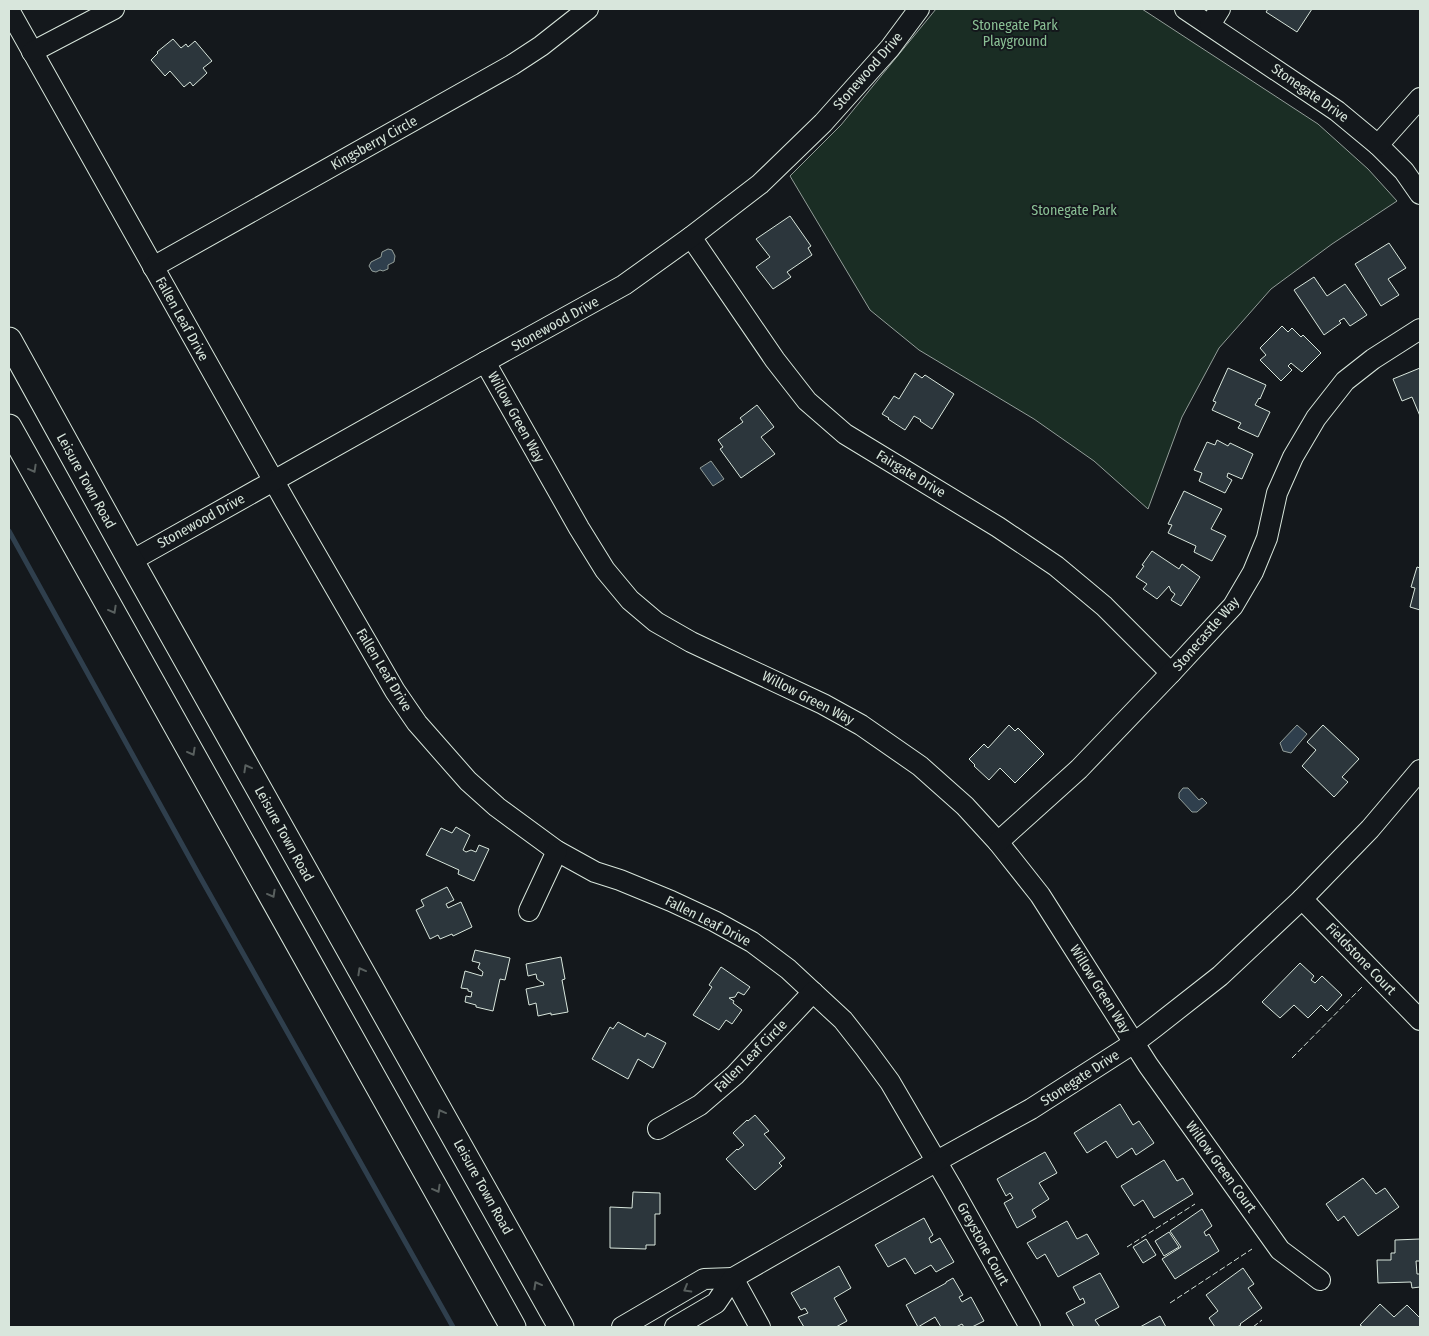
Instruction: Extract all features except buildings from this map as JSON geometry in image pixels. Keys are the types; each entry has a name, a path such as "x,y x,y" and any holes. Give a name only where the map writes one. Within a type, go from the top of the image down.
{"main road":[{"name":"Leisure Town Road","path":"9,340 561,1327"},
{"path":"9,426 513,1327"}],"street":[{"path":"32,52 114,9"},
{"name":"Kingsberry Circle","path":"153,267 512,65 542,46 588,9"},
{"name":"Stonewood Drive","path":"131,560 624,285 760,184 823,122 890,48 919,9"},
{"name":"Stonegate Drive","path":"1185,9 1215,17 1337,111 1378,145 1404,171 1420,194"},
{"name":"Fallen Leaf Drive","path":"9,10 274,481 395,692 417,723 468,781 497,807 558,851 595,872 629,883 714,921 752,942 788,969 843,1020 866,1048 890,1082 937,1161"},
{"path":"1378,145 1420,98"},
{"name":"Fairgate Drive","path":"690,237 775,360 807,401 845,434 998,527 1056,566 1104,606 1171,673"},
{"name":"Stonecastle Way","path":"998,842 1080,769 1233,606 1253,572 1267,538 1277,494 1293,457 1316,418 1345,381 1373,359 1420,329"},
{"name":"Willow Green Way","path":"485,362 579,528 605,570 630,600 656,622 691,642 823,704 861,725 920,766 965,806 998,842 1040,895 1134,1043"},
{"name":"Stonegate Drive","path":"675,1327 716,1303 733,1278 1031,1109 1134,1043 1184,1006 1220,976 1302,899 1370,829 1420,770"},
{"path":"529,911 558,851"},
{"name":"Fieldstone Court","path":"1302,899 1420,1020"},
{"name":"Fallen Leaf Circle","path":"658,1129 700,1105 735,1075 813,992"},
{"name":"Willow Green Court","path":"1134,1043 1280,1250 1320,1280"},
{"name":"Greystone Court","path":"937,1161 1030,1327"},
{"path":"733,1278 760,1327"},
{"name":"Stonegate Drive","path":"622,1327 704,1279 733,1278"}],"green space":[{"name":"Stonegate Park","path":"936,9 1142,9 1318,124 1368,169 1397,201 1332,244 1271,289 1219,348 1182,417 1148,509 1094,461 1034,419 919,350 870,310 790,176 841,125"}],"water":[{"path":"388,249 392,250 395,256 394,262 388,265 388,269 372,271 369,266 371,262 381,257 382,252"},
{"path":"711,461 724,479 713,486 700,468"},
{"path":"1297,725 1307,734 1291,753 1283,751 1280,743"},
{"path":"1183,788 1188,788 1199,800 1202,798 1207,803 1197,812 1192,812 1179,798 1179,793"}],"waterway":[{"path":"9,531 199,875 453,1327"}],"fence":[{"path":"1292,1058 1363,986"},
{"path":"1127,1247 1195,1204"},
{"path":"1170,1303 1252,1249"},
{"path":"1253,1327 1262,1320"}],"park label":[{"name":"Stonegate Park Playground","path":"1015,33"}]}
